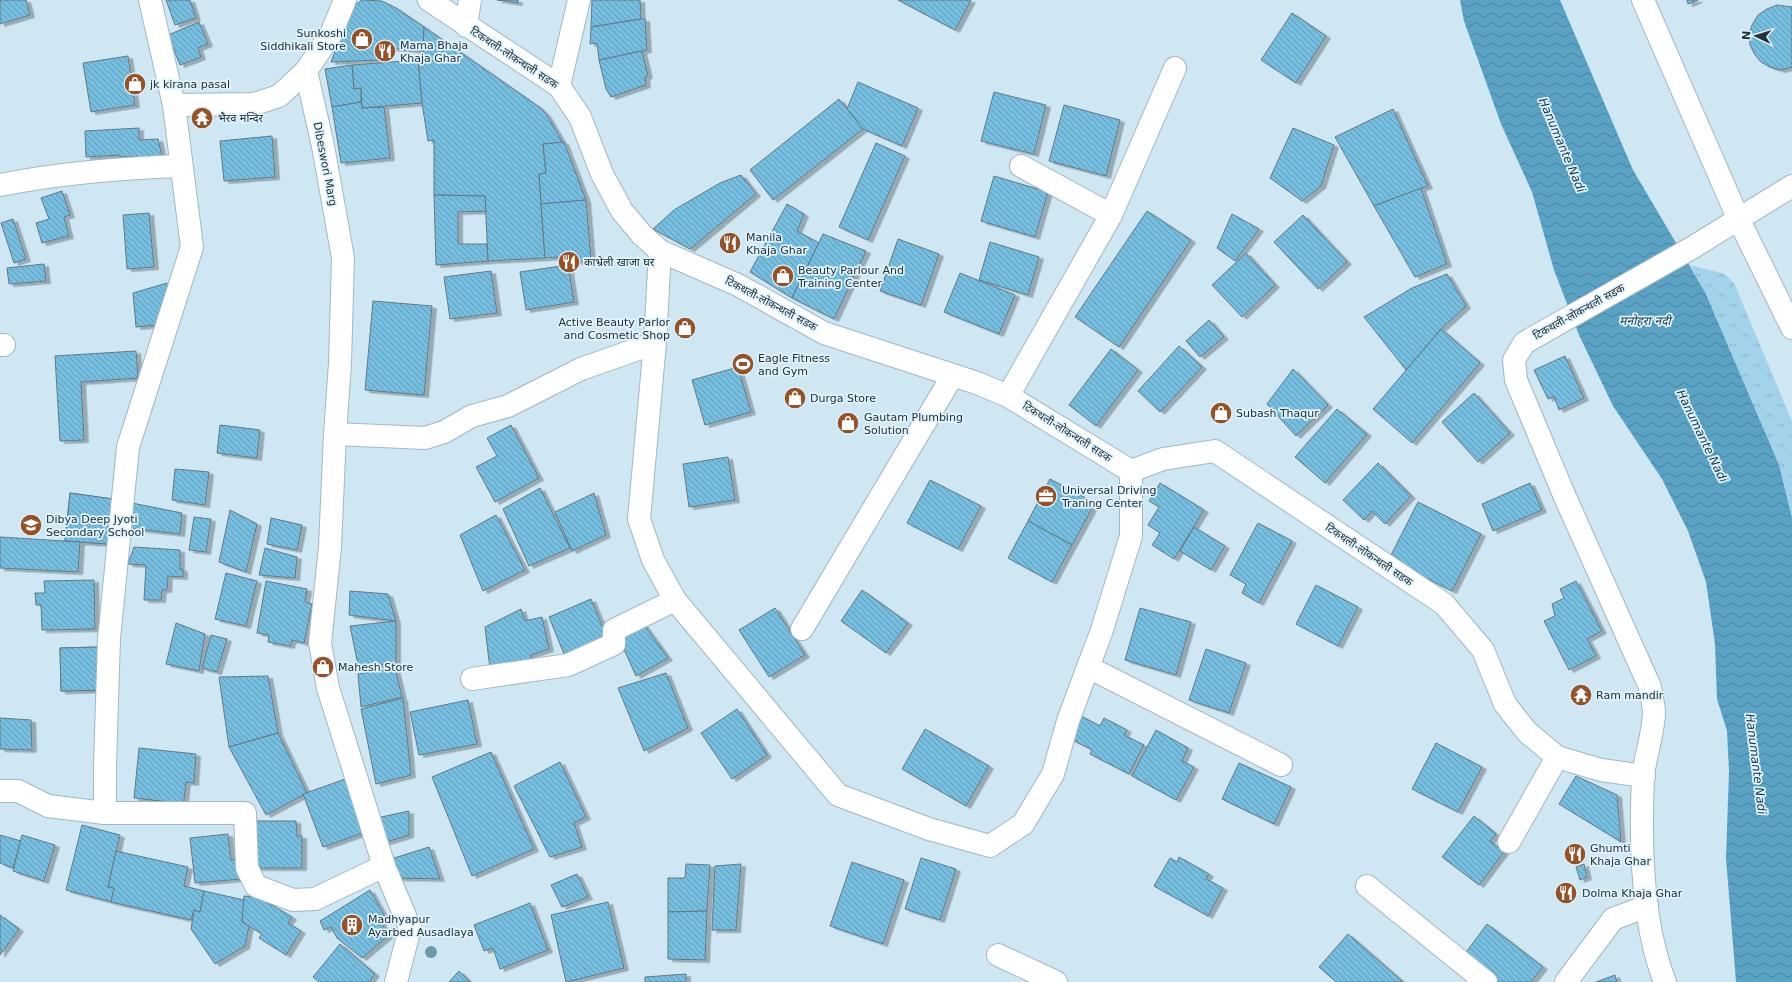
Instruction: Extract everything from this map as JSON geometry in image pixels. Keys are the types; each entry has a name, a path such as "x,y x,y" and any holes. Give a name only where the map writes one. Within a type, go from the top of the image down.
{"street":[{"path":"105,813 104,765 109,639 128,447 192,247 174,105 150,0"},
{"path":"174,105 254,104 279,96 306,71 331,34 345,0"},
{"name":"टिकथली-लोकन्थली सडक","path":"429,0 466,26 559,86 580,117 602,174 622,211 642,235 660,251 738,285 824,333 953,375 1008,396 1131,472 1163,458 1215,451 1444,604 1483,650 1505,704 1527,732 1557,757 1601,770 1644,776 1654,711 1650,687 1565,497 1516,380 1514,360 1524,343 1690,249 1792,186"},
{"path":"466,26 470,0"},
{"path":"559,86 579,0"},
{"path":"1643,0 1738,218 1792,328"},
{"path":"1008,396 1111,215 1175,68"},
{"name":"Dibeswori Marg","path":"306,71 323,146 343,258 340,363 330,547 320,643 328,688 384,866 410,928 396,982"},
{"path":"0,185 46,176 126,168 181,166"},
{"path":"1021,166 1111,215"},
{"path":"660,251 655,343 639,519 653,560 675,600 838,795 929,829 990,846 1024,824 1053,774 1068,721 1101,633 1131,536 1131,472"},
{"path":"335,434 426,438 444,432 472,416 508,406 581,369 655,343"},
{"path":"802,629 953,375"},
{"path":"472,678 568,665 614,644 614,630 675,600"},
{"path":"1088,667 1281,765"},
{"path":"1509,842 1557,757"},
{"path":"1644,776 1642,838 1646,906 1657,962 1665,982"},
{"path":"0,791 18,791 48,806 105,813 245,813 248,868 256,886 293,900 315,899 384,866"},
{"path":"1368,886 1486,982"},
{"path":"1566,982 1613,919 1646,906"},
{"path":"998,955 1056,982"}],"green space":[{"path":"1690,265 1725,274 1734,283 1792,421 1792,518 1779,465 1705,292"}],"water":[{"name":"मनोहरा नदी","path":"1460,0 1560,0 1633,170 1705,292 1779,465 1792,518 1792,982 1736,982 1726,858 1729,771 1727,731 1717,699 1715,644 1706,582 1688,531 1662,479 1613,406 1579,335 1554,270 1532,192 1501,124 1464,21"}],"building":[{"path":"0,0 26,0 30,15 0,24"},
{"path":"166,0 190,0 196,18 175,25"},
{"path":"362,0 382,1 396,8 424,27 423,51 380,47 380,60 331,62 343,30 355,5"},
{"path":"497,0 518,0 518,3"},
{"path":"592,0 640,0 641,19 591,27"},
{"path":"898,0 971,0 955,30"},
{"path":"1687,0 1698,0 1688,4"},
{"path":"1777,5 1792,7 1792,67 1781,70 1770,67 1761,62 1755,55 1750,45 1749,35 1752,25 1758,15"},
{"path":"1292,13 1326,36 1296,83 1261,60"},
{"path":"645,19 647,50 599,60 597,43 590,44 591,27"},
{"path":"199,22 208,44 198,48 201,57 180,65 168,35"},
{"path":"424,27 539,107 546,114 563,143 543,144 546,173 539,174 545,258 488,261 485,196 434,195 434,140 428,141 422,103 418,60 423,51"},
{"path":"642,51 648,76 645,77 646,85 611,97 606,89 599,60"},
{"path":"128,56 135,105 91,112 83,63"},
{"path":"418,60 422,103 362,108 361,88 354,89 352,65"},
{"path":"352,65 354,89 361,88 361,102 332,107 325,69"},
{"path":"858,82 918,108 902,146 863,129 847,109"},
{"path":"994,92 1046,105 1034,154 981,141"},
{"path":"839,99 863,129 773,200 750,170"},
{"path":"361,102 362,108 384,107 390,158 341,163 332,107"},
{"path":"1064,105 1120,120 1106,176 1049,161"},
{"path":"1393,109 1428,186 1374,206 1335,137"},
{"path":"139,128 139,140 158,139 162,156 120,157 120,155 86,157 85,131"},
{"path":"1293,128 1334,145 1321,186 1302,201 1270,178"},
{"path":"272,136 275,177 224,181 220,141"},
{"path":"564,142 586,200 541,204 539,174 546,173 543,144"},
{"path":"876,143 905,156 868,240 839,227"},
{"path":"741,175 756,194 690,249 653,229 674,210 720,183"},
{"path":"994,176 1048,192 1035,237 981,221"},
{"path":"1421,188 1447,264 1415,277 1374,206"},
{"path":"62,191 70,215 64,217 69,236 42,243 36,223 49,219 41,198"},
{"path":"434,195 485,196 486,211 458,212 458,244 487,244 488,261 436,265"},
{"path":"586,200 591,260 559,263 558,257 545,258 541,204"},
{"path":"787,204 804,214 797,231 819,243 792,298 750,272"},
{"path":"1147,211 1191,240 1119,347 1075,317"},
{"path":"149,213 154,267 127,269 123,215"},
{"path":"1232,214 1259,229 1235,261 1217,248"},
{"path":"1303,215 1347,262 1318,289 1274,242"},
{"path":"13,219 26,259 14,263 1,223"},
{"path":"823,234 866,251 834,319 792,298"},
{"path":"898,239 939,254 921,305 880,291"},
{"path":"990,242 1039,257 1028,295 979,280"},
{"path":"1246,253 1275,285 1242,317 1212,285"},
{"path":"44,264 46,281 9,284 7,268"},
{"path":"568,265 574,302 526,310 520,272"},
{"path":"491,271 497,313 450,319 444,277"},
{"path":"960,273 1015,295 999,334 944,312"},
{"path":"1447,274 1466,306 1441,329 1406,370 1364,317 1412,288"},
{"path":"167,283 173,302 157,325 136,327 133,293"},
{"path":"373,301 432,306 424,395 365,390"},
{"path":"1209,320 1224,337 1200,357 1186,341"},
{"path":"1441,329 1480,363 1412,443 1373,409"},
{"path":"1179,346 1202,367 1160,412 1138,391"},
{"path":"1111,349 1138,370 1096,426 1069,405"},
{"path":"136,351 138,378 81,382 84,440 60,441 55,356"},
{"path":"1565,356 1584,398 1559,410 1554,396 1548,399 1534,370"},
{"path":"738,367 751,412 705,425 692,380"},
{"path":"1293,369 1328,405 1296,436 1267,404"},
{"path":"1474,393 1510,433 1478,462 1442,422"},
{"path":"1337,409 1367,434 1325,483 1295,457"},
{"path":"220,425 260,430 257,458 217,453"},
{"path":"511,425 539,478 495,502 476,467 497,456 487,438"},
{"path":"728,457 735,500 689,507 683,464"},
{"path":"1378,463 1411,496 1385,524 1372,511 1364,520 1343,500"},
{"path":"175,469 209,472 205,505 172,500"},
{"path":"1050,479 1095,503 1072,545 1028,521"},
{"path":"930,480 981,506 958,549 907,523"},
{"path":"1160,483 1204,510 1174,559 1152,545 1160,533 1148,525 1159,507 1149,501"},
{"path":"1530,483 1542,510 1493,531 1482,504"},
{"path":"540,488 570,548 529,566 503,509"},
{"path":"70,493 113,499 108,544 65,541"},
{"path":"70,493 113,499 108,544 65,541"},
{"path":"594,493 606,535 572,551 555,512"},
{"path":"1418,502 1481,534 1452,591 1389,559"},
{"path":"132,503 182,513 180,534 128,528"},
{"path":"230,510 257,524 246,572 219,562"},
{"path":"496,515 525,570 483,591 460,535"},
{"path":"194,517 211,519 206,552 189,550"},
{"path":"271,518 302,525 297,550 267,544"},
{"path":"1028,521 1072,545 1052,582 1008,558"},
{"path":"1258,523 1292,541 1259,603 1242,593 1246,584 1230,575"},
{"path":"1194,527 1225,546 1211,570 1180,551"},
{"path":"0,537 80,542 78,572 0,568"},
{"path":"134,547 180,550 180,569 183,569 183,577 168,576 167,590 162,590 161,600 144,600 146,565 128,564"},
{"path":"265,548 297,557 295,578 259,575"},
{"path":"226,573 257,581 246,626 215,619"},
{"path":"94,580 95,629 42,630 41,605 36,605 35,593 45,593 44,581"},
{"path":"266,581 307,589 305,602 312,604 304,643 292,640 290,646 268,642 269,635 257,633"},
{"path":"1576,581 1602,631 1587,639 1596,656 1569,670 1544,621 1555,616 1552,604 1564,598 1560,589"},
{"path":"1316,585 1358,607 1338,646 1296,624"},
{"path":"862,590 908,623 886,653 841,621"},
{"path":"350,591 388,594 396,621 349,615"},
{"path":"591,599 608,640 566,659 549,617"},
{"path":"775,608 805,655 769,677 739,630"},
{"path":"1140,608 1191,622 1176,675 1125,660"},
{"path":"521,609 525,621 542,617 549,649 531,655 532,660 490,669 485,627"},
{"path":"396,621 396,665 358,665 350,626"},
{"path":"641,621 668,658 636,676 617,634"},
{"path":"176,623 205,634 199,671 166,664"},
{"path":"211,635 227,639 217,672 202,668"},
{"path":"98,647 109,690 61,691 60,648"},
{"path":"98,647 109,690 61,691 60,648"},
{"path":"1206,649 1246,663 1229,713 1189,700"},
{"path":"395,668 402,697 361,707 358,674"},
{"path":"666,673 688,728 644,751 618,688"},
{"path":"268,676 278,733 229,747 219,677"},
{"path":"403,698 411,775 376,784 361,709"},
{"path":"468,700 477,744 419,755 410,712"},
{"path":"737,709 767,755 732,779 701,733"},
{"path":"1081,716 1100,726 1104,718 1127,730 1124,735 1144,745 1129,774 1090,754 1092,750 1069,738"},
{"path":"0,718 31,720 32,750 0,749"},
{"path":"925,729 989,766 966,806 902,769"},
{"path":"1156,730 1188,748 1182,761 1194,767 1176,800 1132,776"},
{"path":"278,733 307,793 266,815 229,747"},
{"path":"1436,743 1482,767 1458,812 1412,789"},
{"path":"139,748 196,754 194,783 186,782 183,808 168,806 169,802 134,798"},
{"path":"491,752 534,849 472,876 432,777"},
{"path":"560,762 586,817 574,823 582,847 550,857 514,786"},
{"path":"1239,763 1291,787 1274,824 1222,799"},
{"path":"1576,776 1617,795 1621,842 1559,804"},
{"path":"348,778 358,805 354,807 363,833 323,847 303,794"},
{"path":"409,811 409,835 380,844 372,819"},
{"path":"1474,816 1496,834 1490,841 1504,852 1479,885 1442,857"},
{"path":"254,821 296,821 297,836 302,836 302,868 254,868"},
{"path":"82,825 120,835 108,887 114,888 112,902 66,890"},
{"path":"228,834 231,860 239,859 241,879 195,883 190,838"},
{"path":"0,835 21,841 13,868 0,863"},
{"path":"22,835 55,845 44,881 13,871"},
{"path":"429,847 440,879 397,878 391,859"},
{"path":"116,851 188,867 184,886 204,891 200,912 194,910 191,920 111,902 114,888 108,887"},
{"path":"1179,857 1209,874 1206,879 1223,888 1208,916 1154,886 1170,858 1177,862"},
{"path":"921,858 956,869 940,920 905,909"},
{"path":"852,862 904,880 883,944 830,926"},
{"path":"686,864 710,865 707,911 668,912 668,878 685,878"},
{"path":"741,864 736,930 712,930 715,866"},
{"path":"1584,864 1587,877 1580,880 1576,867"},
{"path":"577,874 588,897 562,907 551,885"},
{"name":"Madhyapur Ayarbed Ausadlaya","path":"370,890 386,919 381,923 389,935 362,958 337,938 331,927 324,930 320,921"},
{"path":"204,891 244,900 242,922 249,926 245,946 215,964 191,929 194,910 200,912"},
{"path":"244,896 258,897 292,917 288,923 301,931 286,955 259,938 262,934 242,922"},
{"path":"608,902 624,968 566,982 551,915"},
{"path":"530,903 548,950 500,969 493,948 484,951 474,925"},
{"path":"707,911 705,960 668,959 668,912"},
{"path":"0,915 19,929 0,955"},
{"path":"1487,924 1543,967 1531,982 1499,982 1464,955"},
{"path":"1348,934 1403,982 1336,982 1319,967"},
{"path":"340,944 375,974 369,982 319,982 313,977"},
{"path":"459,971 470,982 449,982"},
{"path":"686,974 686,982 645,982 645,977"},
{"path":"1615,975 1617,982 1596,982"}],"place":[{"name":"Sunkoshi Siddhikali Store","path":"362,39"},
{"name":"Mama Bhaja Khaja Ghar","path":"385,51"},
{"name":"jk kirana pasal","path":"135,84"},
{"name":"भैरव मन्दिर","path":"202,118"},
{"name":"Manila Khaja Ghar","path":"730,243"},
{"name":"काभ्रेली खाजा घर","path":"569,262"},
{"name":"Beauty Parlour And Training Center","path":"783,276"},
{"name":"Active Beauty Parlor and Cosmetic Shop","path":"685,328"},
{"name":"Eagle Fitness and Gym","path":"743,364"},
{"name":"Durga Store","path":"795,398"},
{"name":"Subash Thaqur","path":"1221,413"},
{"name":"Gautam Plumbing Solution","path":"848,423"},
{"name":"Universal Driving Traning Center","path":"1046,496"},
{"name":"Dibya Deep Jyoti Secondary School","path":"31,525"},
{"name":"Mahesh Store","path":"323,667"},
{"name":"Ram mandir","path":"1581,695"},
{"name":"Ghumti Khaja Ghar","path":"1575,854"},
{"name":"Dolma Khaja Ghar","path":"1566,893"},
{"name":"Madhyapur Ayarbed Ausadlaya","path":"352,925"}],"water label":[{"name":"Hanumante Nadi","path":"1562,145"},
{"name":"Hanumante Nadi","path":"1702,436"},
{"name":"Hanumante Nadi","path":"1756,764"}]}
